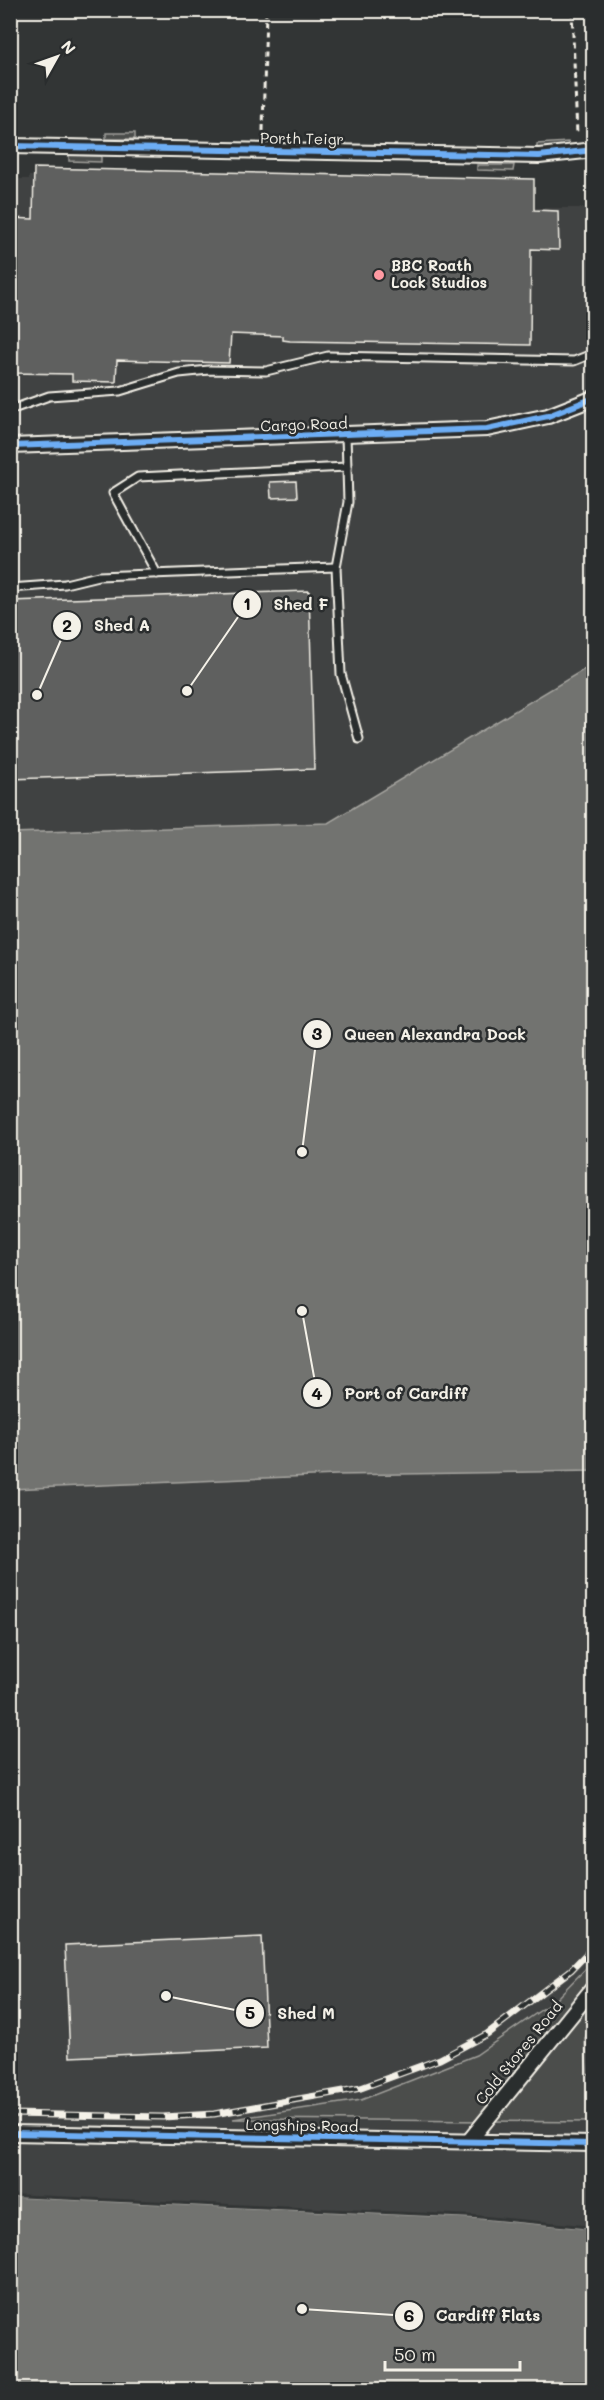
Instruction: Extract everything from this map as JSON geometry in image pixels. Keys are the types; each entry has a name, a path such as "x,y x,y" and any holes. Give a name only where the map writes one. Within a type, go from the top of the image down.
{"street":[{"name":"Porth Teigr","path":"10,146 539,156 594,150"},
{"name":"Cargo Road","path":"10,446 487,429 548,416 594,398"},
{"name":"Cold Stores Road","path":"470,2140 594,1987"},
{"name":"Longships Road","path":"10,2133 594,2144"}],"lane":[{"path":"10,410 49,396 107,393 178,373 209,370 266,371 327,356 574,361 594,353"},
{"path":"346,435 348,502 336,567 341,674 359,739"},
{"path":"157,574 113,493 138,477 347,467"},
{"path":"10,588 65,584 98,576 336,567"}],"path":[{"path":"263,131 266,10"},
{"path":"572,10 577,135"}],"shaded area":[{"path":"106,133 135,133 135,139 106,139"},
{"path":"568,142 569,147 537,149 537,144"},
{"path":"69,155 101,156 101,162 69,161"},
{"path":"477,165 514,165 513,171 477,170"},
{"path":"34,168 534,179 532,208 594,208 593,2229 475,2218 11,2197 11,179 29,179 29,176 34,176"},
{"path":"593,664 593,1471 337,1475 11,1489 11,833 328,823"},
{"path":"593,1961 593,2011 585,2039 587,2073 593,2076 593,2122 233,2119 361,2100 476,2055 554,2001"},
{"path":"11,2197 475,2218 593,2229 593,2389 11,2390"}],"pier":[{"path":"10,2194 475,2215 594,2226 593,2229 475,2218 11,2197"}],"building":[{"name":"BBC Roath Lock Studios","path":"34,168 534,179 534,210 558,211 559,250 531,249 530,345 290,341 283,340 283,336 231,334 229,363 117,360 116,382 72,381 72,374 10,373 10,218 33,219"},
{"path":"296,481 297,497 271,498 270,482"},
{"path":"309,591 314,769 10,779 10,601"},
{"path":"262,1936 267,2048 70,2057 65,1945"}],"railway":[{"path":"10,2114 163,2117 214,2114 361,2088 440,2059 487,2034 571,1970 594,1946"}],"cycle path":[{"path":"10,146 539,156 594,150"},
{"path":"10,446 487,429 548,416 594,398"},
{"path":"10,2133 594,2144"}],"place":[{"name":"BBC Roath Lock Studios","path":"379,275"},
{"name":"Shed F","path":"187,691"},
{"name":"Shed A","path":"37,695"},
{"name":"Queen Alexandra Dock","path":"302,1152"},
{"name":"Port of Cardiff","path":"302,1311"},
{"name":"Shed M","path":"166,1996"},
{"name":"Cardiff Flats","path":"302,2309"}]}
